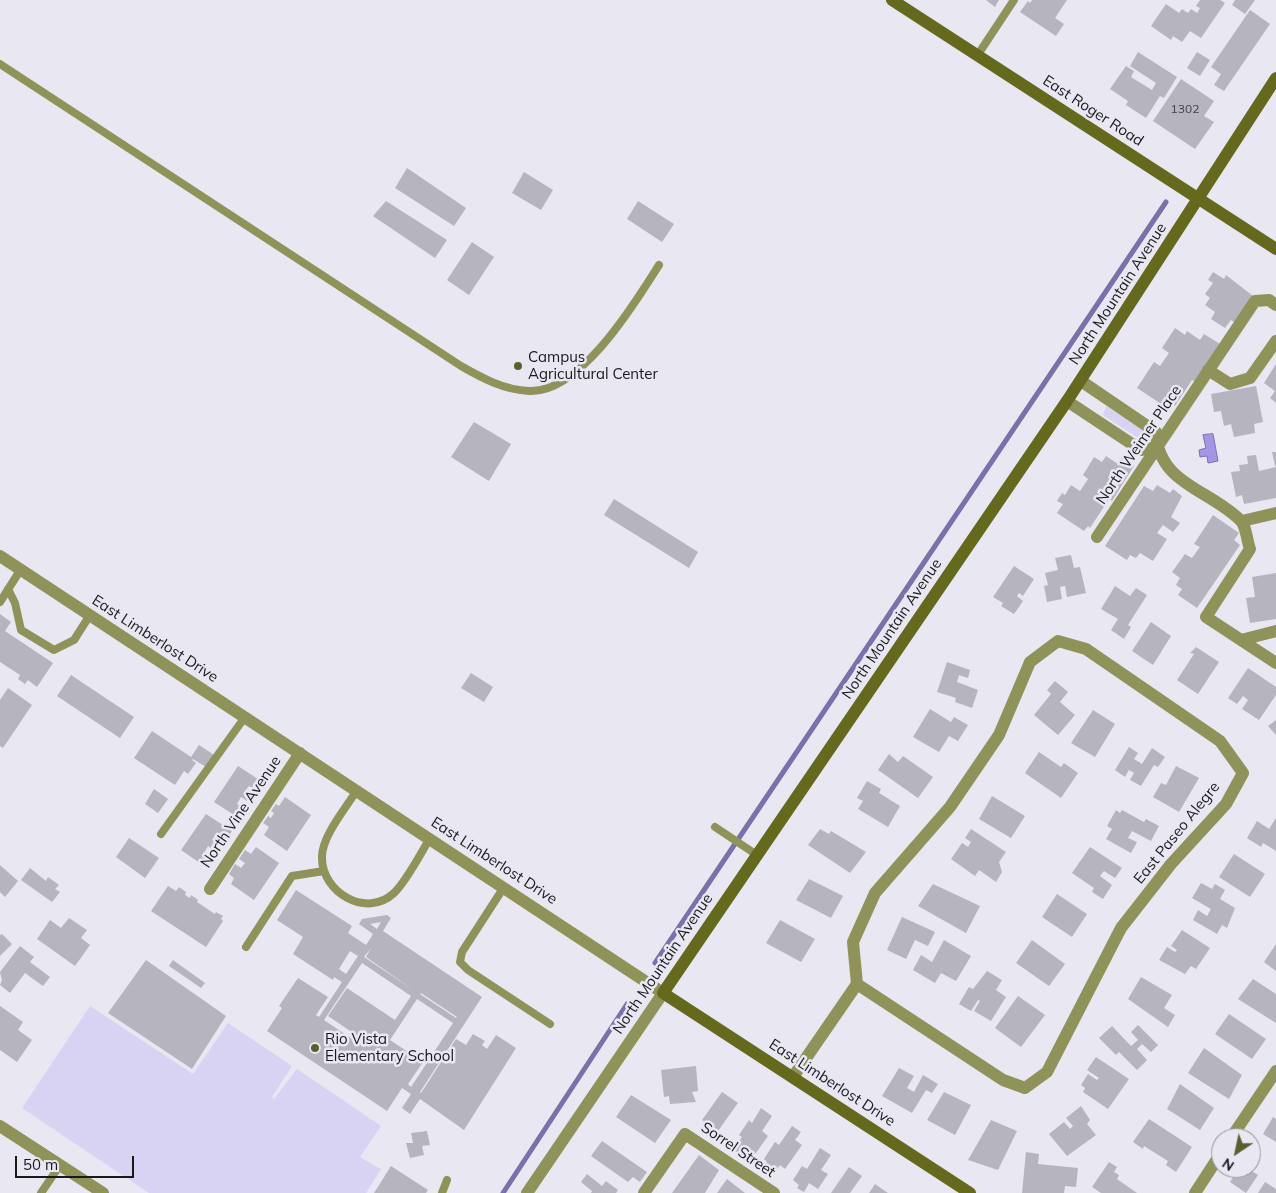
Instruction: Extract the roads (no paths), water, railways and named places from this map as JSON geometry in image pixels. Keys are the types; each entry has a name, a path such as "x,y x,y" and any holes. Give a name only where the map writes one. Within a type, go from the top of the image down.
{"street":[{"name":"East Roger Road","path":"892,0 1276,249"},
{"name":"North Mountain Avenue","path":"527,1193 1081,381 1276,78"},
{"name":"North Weimer Place","path":"1097,538 1256,301 1269,300 1276,305"},
{"path":"1208,370 1230,384 1250,378 1276,341"},
{"path":"1081,381 1156,432 1157,447 1171,472 1242,520 1250,549 1206,617 1276,663"},
{"path":"1067,401 1141,450 1157,447"},
{"path":"1242,520 1276,513"},
{"name":"East Limberlost Drive","path":"0,556 970,1193"},
{"path":"1241,640 1276,631"},
{"name":"East Paseo Alegre","path":"1058,641 1086,649 1220,741 1244,773 1226,804 1171,864 1121,928 1047,1072 1025,1088 1003,1080 857,984 853,942 875,893 950,807 999,735 1030,662 1058,641"},
{"name":"North Vine Avenue","path":"210,889 300,753"},
{"path":"793,1077 857,984"},
{"path":"1238,1128 1276,1071"},
{"path":"0,1126 60,1165 86,1189 102,1193"},
{"name":"Sorrel Street","path":"644,1193 685,1134 774,1193"},
{"path":"1194,1193 1211,1168"}],"lane":[{"path":"977,56 1014,0"},
{"path":"0,64 482,379 507,388 530,391 550,388 570,378 596,354 659,265"},
{"path":"0,602 21,569"},
{"path":"8,589 15,603 21,630 54,650 74,640 90,615"},
{"path":"161,834 245,717"},
{"path":"357,790 324,843 322,857 324,871 330,884 346,898 367,903 381,900 394,893 430,838"},
{"path":"715,827 757,855"},
{"path":"246,946 292,876 324,871"},
{"path":"504,887 462,952 460,962 468,970 550,1024"},
{"path":"41,1193 60,1165"},
{"path":"442,1193 447,1180"}],"waterway":[{"path":"655,963 1166,202"},
{"path":"503,1193 627,1004"}],"place":[{"name":"Campus Agricultural Center","path":"518,366"},
{"name":"Rio Vista Elementary School","path":"315,1048"}]}
